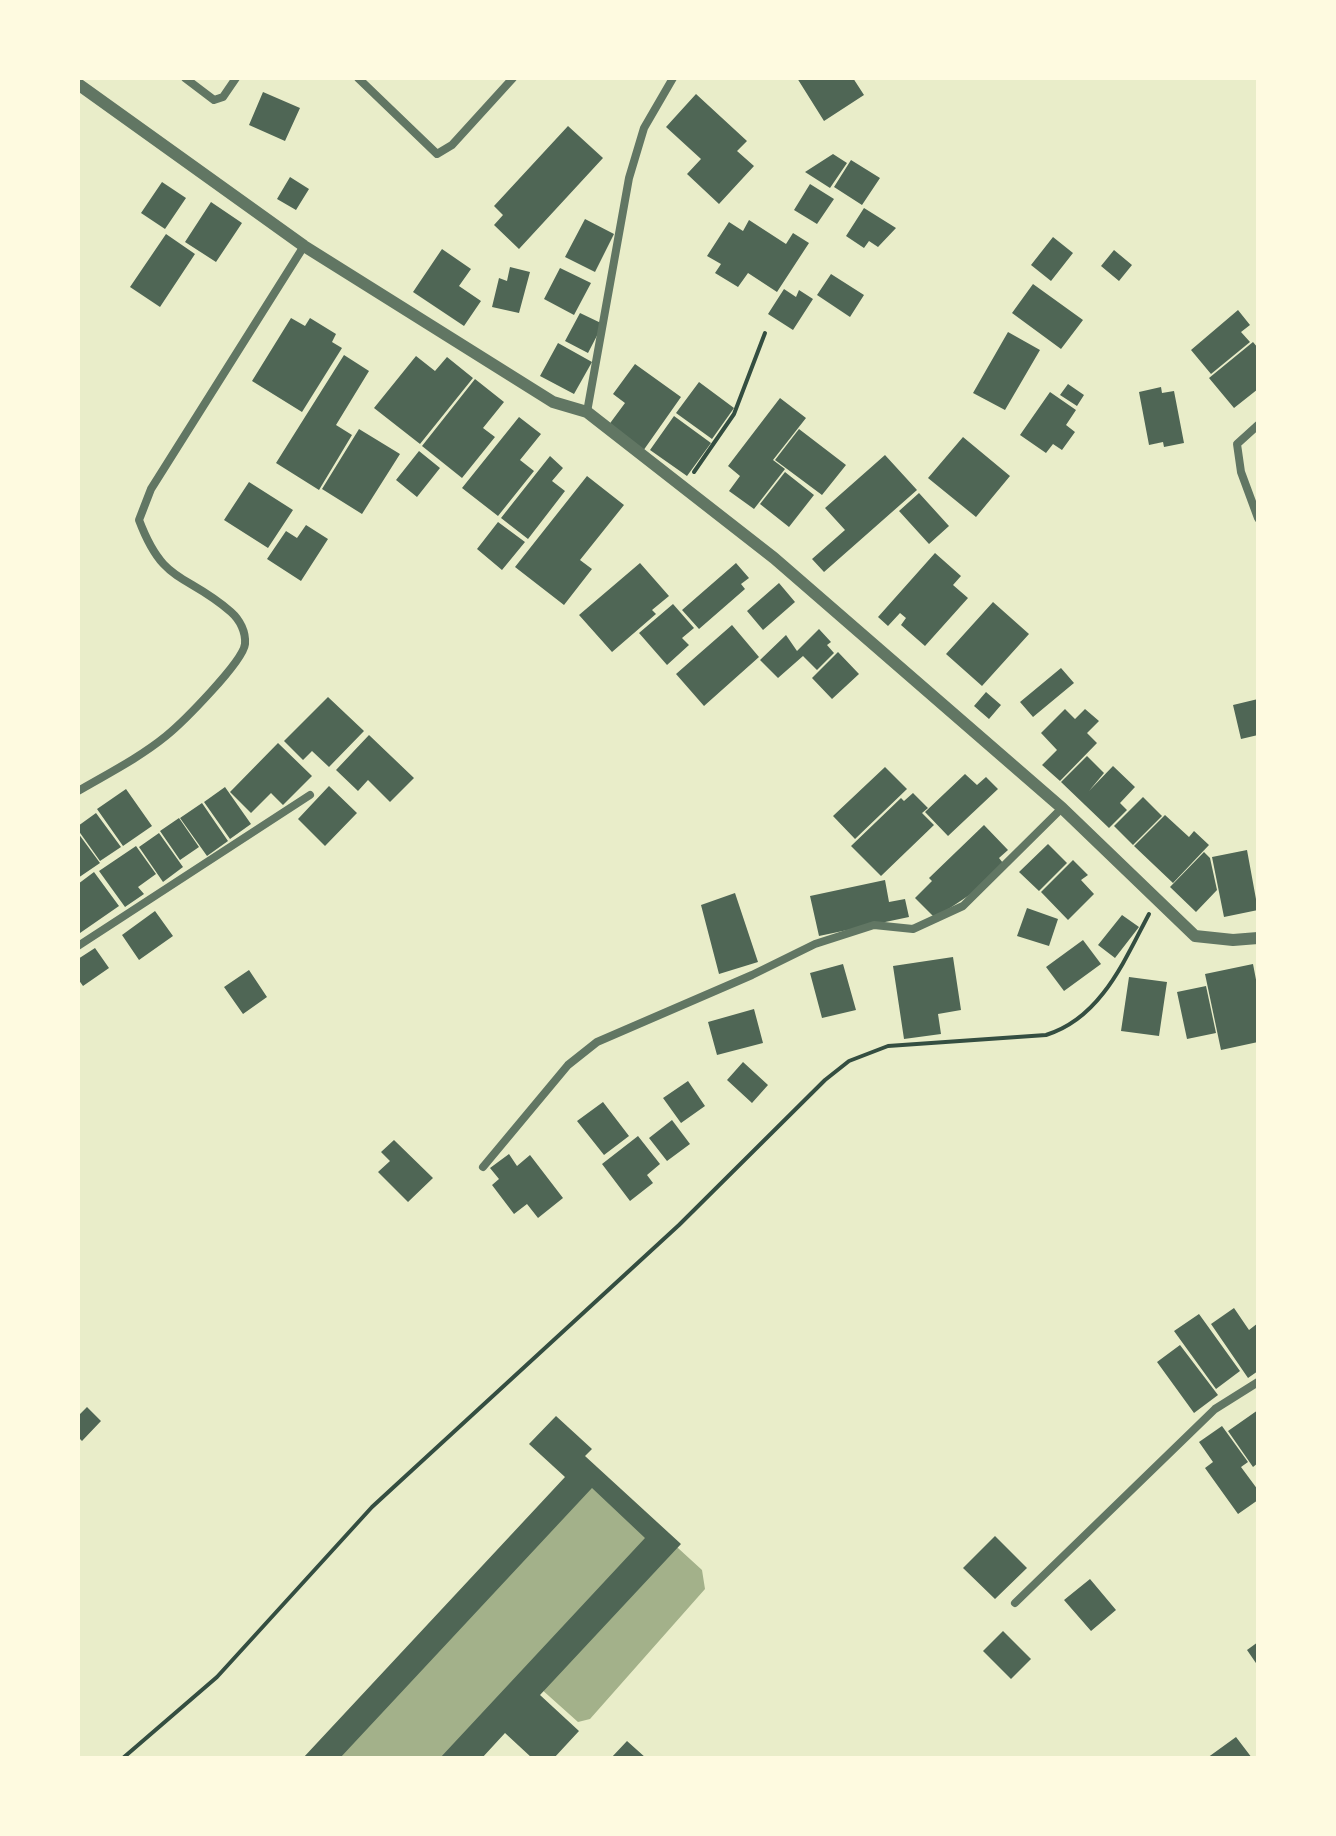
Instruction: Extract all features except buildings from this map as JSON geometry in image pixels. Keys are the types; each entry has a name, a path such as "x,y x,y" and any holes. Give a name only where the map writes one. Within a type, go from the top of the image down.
{"street":[{"path":"185,78 214,100 223,97 236,78"},
{"path":"358,78 437,154 452,145 513,78"},
{"path":"587,412 629,178 644,128 673,78"},
{"path":"78,84 304,246 553,402 587,412 774,558 1062,808 1195,936 1233,940 1258,938"},
{"path":"78,791 168,734 231,668 245,647 243,627 231,612 171,574 151,553 139,520 151,489 304,246"},
{"path":"1258,425 1237,444 1241,472 1258,518"},
{"path":"78,946 310,795"},
{"path":"483,1167 568,1065 597,1042 752,975 815,944 874,925 913,929 963,906 1062,808"},
{"path":"1015,1603 1215,1409 1258,1382"}],"path":[{"path":"684,487 734,414 765,333"},
{"path":"123,1758 217,1677 372,1507 679,1225 825,1080 849,1061 888,1046 1046,1035 1064,1029 1078,1021 1114,982 1156,901"}],"shaded area":[{"path":"607,1483 702,1570 705,1589 590,1719 578,1722 540,1688 462,1758 329,1758 583,1487"}]}
